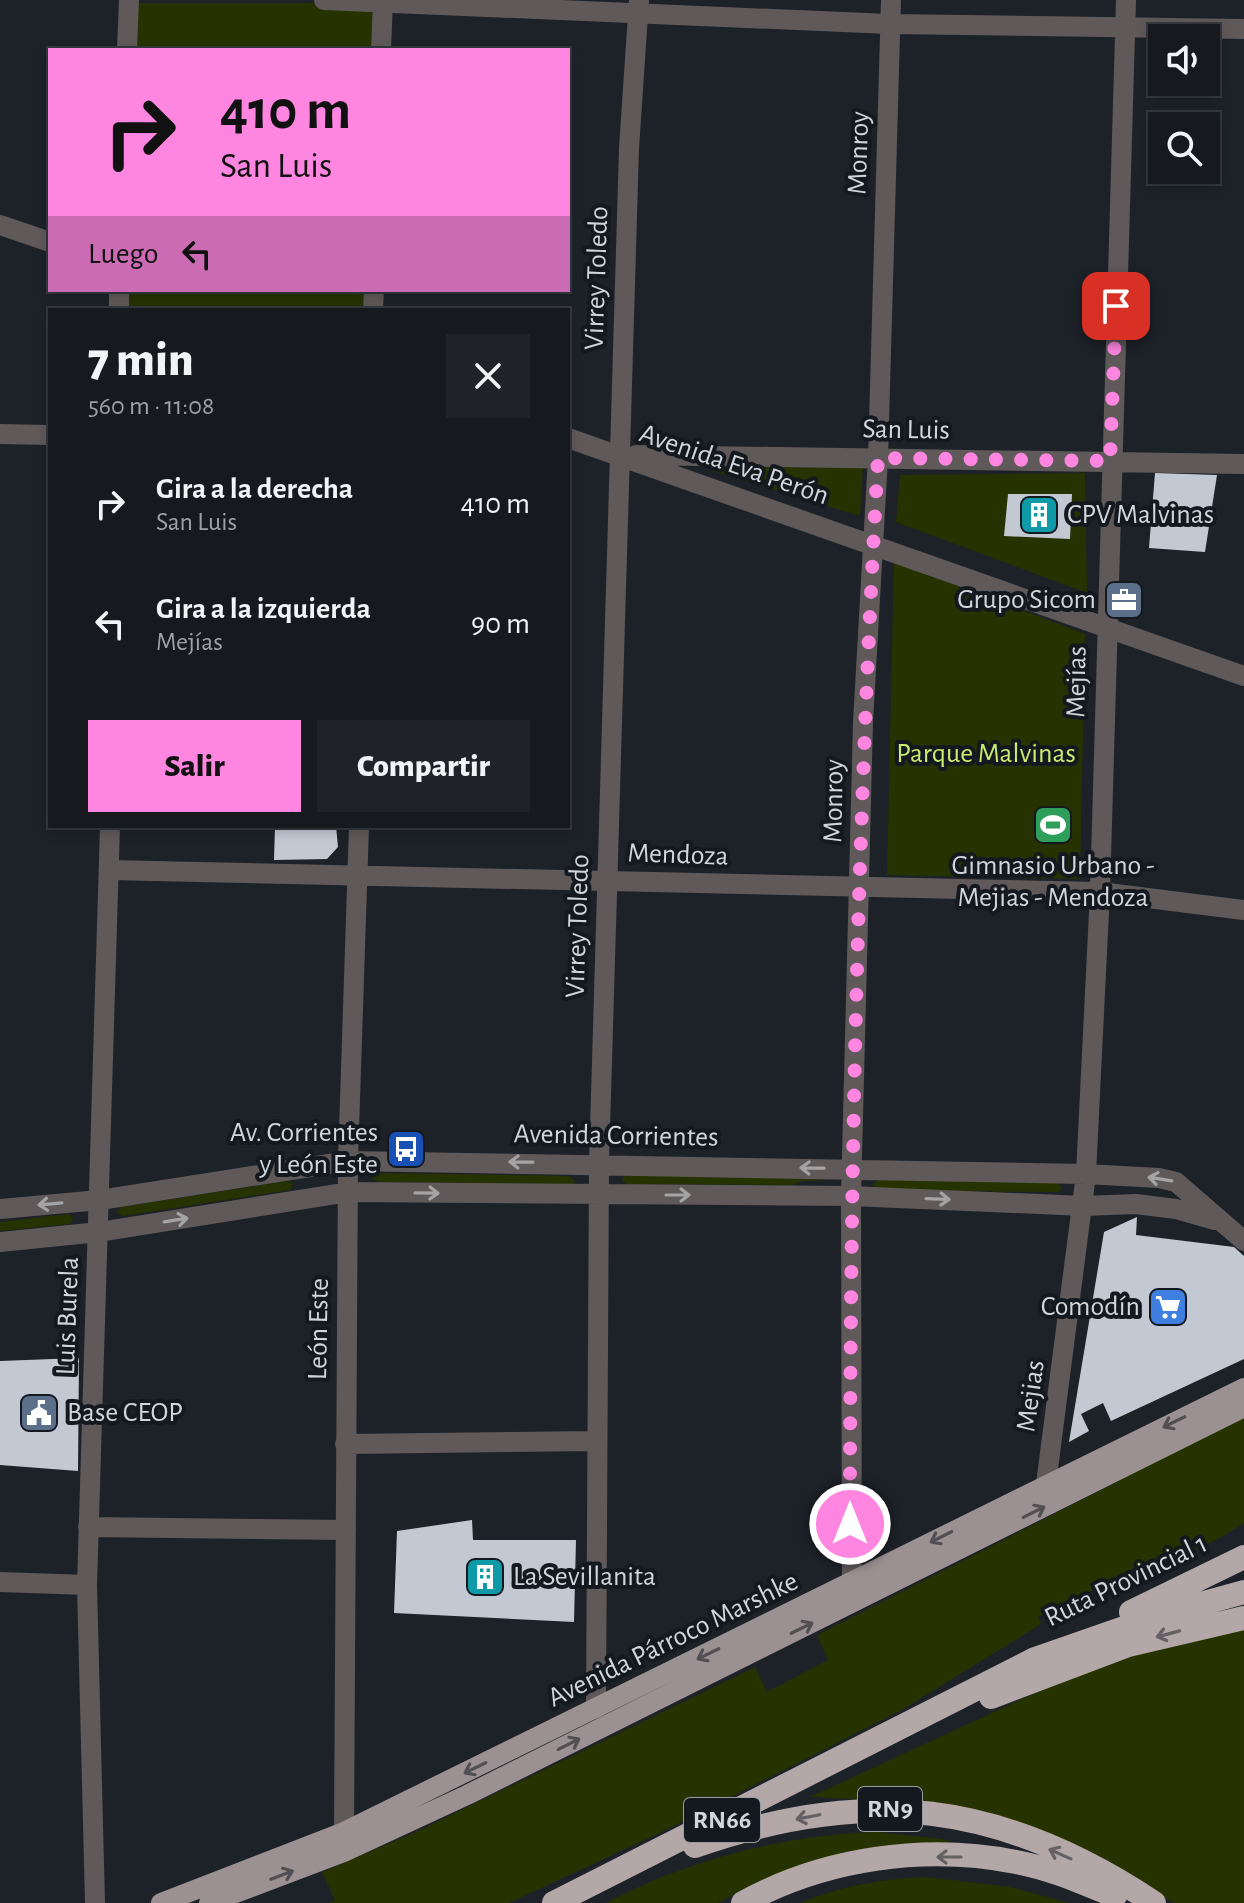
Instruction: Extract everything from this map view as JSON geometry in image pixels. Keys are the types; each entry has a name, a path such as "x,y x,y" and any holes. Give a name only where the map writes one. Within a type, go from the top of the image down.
{"highway":[{"path":"1215,1571 1244,1546"},
{"name":"Ruta Provincial 1","path":"1035,1659 1244,1557"},
{"name":"RN66","path":"617,1874 1035,1659 1167,1613 1244,1592"},
{"path":"826,1766 1095,1656 1163,1635 1244,1618"},
{"name":"RN9","path":"554,1903 617,1874 766,1825 842,1810 895,1808 942,1814 1008,1831 1090,1867 1154,1903"},
{"path":"743,1903 781,1884 840,1863 909,1857 1016,1862 1071,1879 1131,1903"}],"main road":[{"name":"Avenida Párroco Marshke","path":"209,1903 344,1852 439,1808 852,1593 1046,1484 1244,1388"},
{"name":"Avenida Párroco Marshke","path":"161,1903 344,1832 596,1709 852,1593 1244,1407"}],"street":[{"path":"127,48 129,0"},
{"path":"324,0 639,8 890,24 1244,29"},
{"name":"Monroy","path":"852,1593 851,1196 863,722 878,458 891,0"},
{"name":"Mejías","path":"1086,1174 1100,892 1110,461 1126,0"},
{"path":"381,48 383,1"},
{"name":"Virrey Toledo","path":"596,1709 599,1163 629,148 639,8"},
{"path":"0,225 48,241"},
{"path":"0,434 48,435"},
{"name":"Avenida Eva Perón","path":"570,439 874,543 1244,676"},
{"name":"San Luis","path":"570,453 1244,464"},
{"name":"Luis Burela","path":"95,1903 87,1585 110,828"},
{"name":"León Este","path":"344,1832 348,1161 359,828"},
{"name":"Mendoza","path":"109,870 607,880 861,890 1100,892 1244,910"},
{"name":"Avenida Corrientes","path":"0,1209 100,1200 348,1161 599,1163 1086,1174 1159,1178 1176,1182 1244,1241"},
{"name":"Mejias","path":"1046,1484 1086,1174"},
{"name":"Avenida Corrientes","path":"0,1242 99,1232 349,1192 851,1196 1083,1206 1145,1205 1176,1209 1218,1221"},
{"path":"345,1444 597,1441"},
{"path":"88,1527 346,1530"},
{"path":"0,1582 87,1585"}],"green space":[{"path":"138,3 373,3 371,48 137,48"},
{"path":"128,292 364,292 363,308 127,308"},
{"path":"863,465 860,516 712,471 717,466"},
{"path":"1085,473 1087,593 896,522 900,475"},
{"name":"Parque Malvinas","path":"894,561 1085,634 1080,879 887,875"},
{"path":"375,1173 569,1176 575,1181 573,1184 378,1182 372,1178"},
{"path":"624,1175 825,1180 792,1185 626,1184 622,1180"},
{"path":"878,1180 1058,1183 1062,1188 1059,1192 877,1190 873,1184"},
{"path":"288,1181 293,1184 290,1190 123,1216 117,1213 120,1207"},
{"path":"69,1214 73,1219 70,1224 0,1231 0,1222"},
{"path":"1244,1417 1244,1523 1218,1539 1158,1566 1151,1561 1038,1617 1041,1624 902,1710 666,1830 509,1903 328,1903 335,1900 322,1872 416,1832 755,1667 767,1692 828,1660 817,1635"},
{"path":"1244,1625 1244,1903 1174,1903 1140,1882 936,1803 810,1797 1063,1680 1126,1656"},
{"path":"876,1832 942,1839 967,1847 753,1885 718,1903 606,1903 669,1874 737,1852 806,1838"},
{"path":"925,1877 1011,1887 1069,1903 800,1903 861,1884"}],"building":[{"path":"1155,473 1217,475 1205,552 1149,548"},
{"name":"CPV Malvinas","path":"1008,494 1072,494 1070,539 1004,536"},
{"path":"275,828 336,828 338,847 327,859 274,860"},
{"name":"Comodín","path":"1137,1217 1136,1235 1234,1247 1244,1256 1244,1359 1111,1421 1103,1403 1081,1414 1089,1431 1069,1442 1104,1232"},
{"name":"Base CEOP","path":"79,1358 78,1471 0,1465 0,1361"},
{"name":"La Sevillanita","path":"472,1520 473,1540 576,1540 574,1622 394,1613 397,1531"}],"place":[{"name":"CPV Malvinas","path":"1039,515"},
{"name":"Grupo Sicom","path":"1124,600"},
{"name":"Gimnasio Urbano - Mejias - Mendoza","path":"1053,825"},
{"name":"Av. Corrientes y León Este","path":"406,1149"},
{"name":"Comodín","path":"1168,1307"},
{"name":"Base CEOP","path":"39,1413"},
{"name":"La Sevillanita","path":"485,1577"}],"route":[{"path":"850,1524 851,1196 863,722 878,458 1110,461 1116,306"}]}
